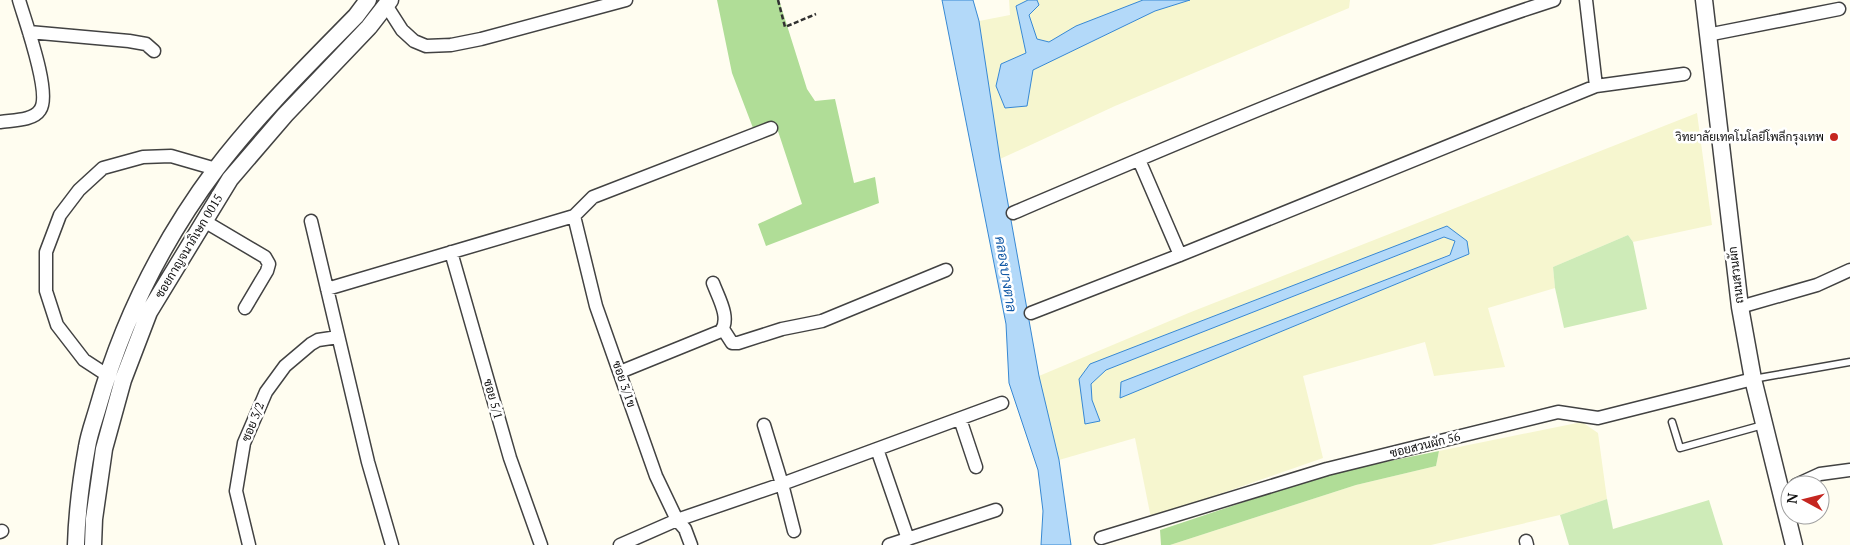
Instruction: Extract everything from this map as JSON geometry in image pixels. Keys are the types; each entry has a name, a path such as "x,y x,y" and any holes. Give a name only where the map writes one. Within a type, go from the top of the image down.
{"street":[{"path":"0,122 30,117 40,111 44,100 40,74 19,0"},
{"name":"ซอยกาญจนาภิเษก 0015","path":"76,545 77,517 87,446 107,375 134,305 176,229 216,169 272,103 356,16 368,0"},
{"path":"388,3 402,30 414,41 426,46 452,45 480,39 626,0"},
{"path":"1013,213 1362,68 1473,26 1554,0"},
{"path":"1586,0 1596,86"},
{"name":"ถนนสวนผัก","path":"1704,0 1740,307 1753,379 1765,425 1784,475"},
{"name":"ซอยกาญจนาภิเษก 0015","path":"94,545 94,519 104,449 123,380 149,312 230,179 285,115 369,27 388,3"},
{"path":"1707,35 1839,9"},
{"path":"29,32 129,41 146,44 154,51"},
{"path":"1031,313 1180,256 1596,86 1684,74"},
{"path":"272,103 285,115"},
{"path":"327,289 574,216 593,197 771,128"},
{"path":"123,380 107,375 84,360 57,325 46,291 46,252 60,215 79,190 103,168 143,157 171,156 216,169 230,179"},
{"path":"1140,160 1180,256"},
{"name":"ซอย 3/1ข","path":"574,216 596,306 656,476 677,520 685,529 690,545"},
{"path":"204,221 266,257 267,270 245,308"},
{"path":"311,221 368,462 392,545"},
{"name":"ซอย 5/1","path":"450,252 510,458 541,545"},
{"path":"722,329 732,343 738,343 782,330 811,325 946,270"},
{"path":"1740,307 1817,286 1850,270"},
{"path":"620,372 721,331 726,319 713,282"},
{"name":"ซอย 3/2","path":"249,545 236,491 244,443 266,392 285,366 318,340 338,337"},
{"name":"ซอยสวนผัก 56","path":"1101,538 1327,469 1558,412 1598,418 1753,379"},
{"path":"620,545 677,520 782,484 1002,403"},
{"path":"960,419 976,467"},
{"path":"764,425 794,531"},
{"path":"877,449 908,539"},
{"path":"1818,475 1850,470"},
{"path":"889,545 996,510"},
{"name":"ถนนสวนผัก","path":"1792,525 1794,545"}],"lane":[{"path":"1753,379 1850,362"},
{"path":"1672,422 1680,448 1765,425"}],"path":[{"path":"778,0 785,27 816,14"}],"green space":[{"path":"717,0 779,0 807,89 815,101 835,99 854,183 875,177 879,203 766,246 758,224 802,204 775,122 753,128 732,73"},
{"path":"1009,0 1028,0 1016,6 1026,53 1001,64 996,86 1005,108 1027,106 1033,70 1155,11 1190,0 1350,0 1349,8 1115,106 1000,159 979,21 1010,15"},
{"path":"1037,0 1143,0 1077,26 1049,42 1037,39 1029,15 1039,5"},
{"path":"1697,113 1712,225 1633,242 1628,235 1553,267 1555,288 1488,308 1505,367 1434,376 1425,342 1303,376 1323,458 1151,518 1135,438 1059,460 1039,376 1191,312","holes":["1447,226 1468,254 1121,397 1450,254 1455,241 1445,237 1106,370 1091,384 1092,400 1100,421 1079,379"]},
{"path":"1628,235 1633,242 1647,309 1564,328 1555,288 1553,267"},
{"path":"1582,422 1598,433 1607,499 1560,515 1431,545 1170,545 1356,485 1436,466 1439,451"},
{"path":"1439,451 1436,466 1356,485 1170,545 1161,545 1160,530 1331,473"},
{"path":"1607,499 1613,529 1709,500 1723,545 1569,545 1560,515"}],"water":[{"name":"คลองบางตาล","path":"942,0 973,0 979,21 1000,159 1039,376 1059,460 1071,545 1041,545 1043,511 1038,470 1009,383 1006,324"},
{"path":"1028,0 1037,0 1039,5 1029,15 1037,39 1049,42 1076,26 1143,0 1190,0 1155,11 1033,70 1027,106 1005,108 996,86 1001,64 1026,53 1016,6"},
{"path":"1447,226 1467,241 1469,254 1120,398 1121,382 1450,255 1455,241 1444,237 1106,370 1091,384 1092,400 1100,421 1085,424 1079,379 1090,364"}],"place":[{"name":"วิทยาลัยเทคโนโลยีโพลีกรุงเทพ","path":"1834,137"}]}
